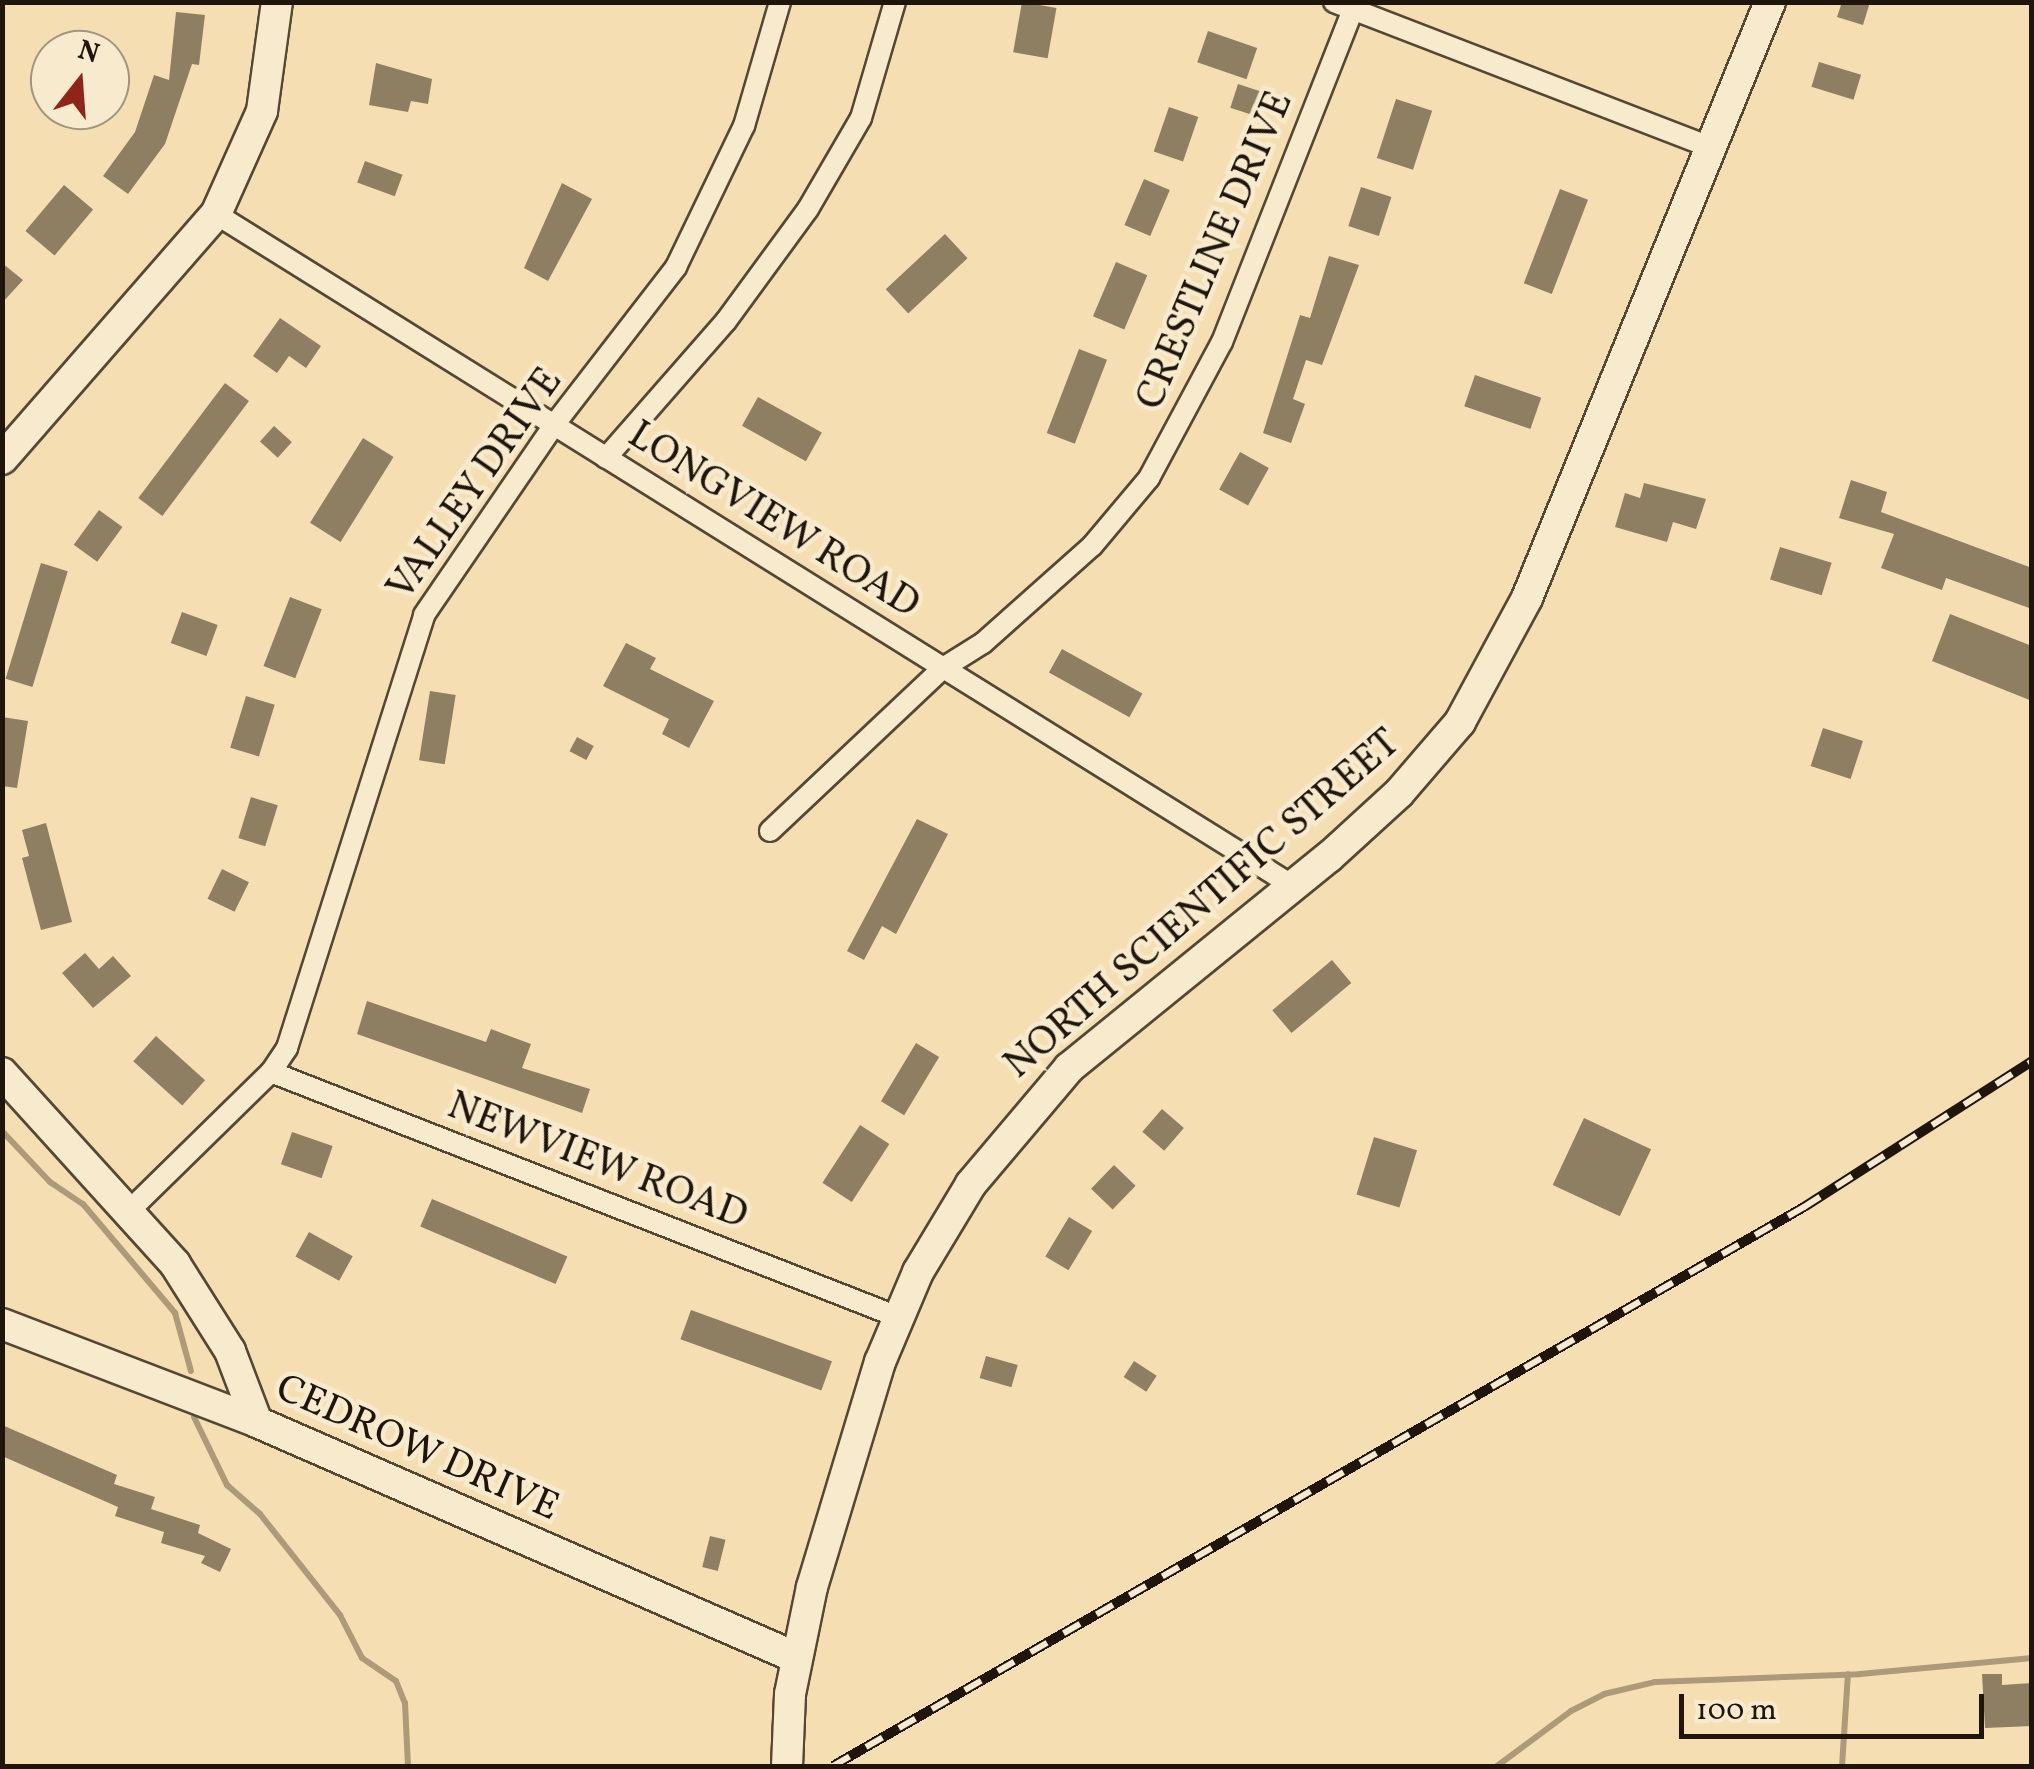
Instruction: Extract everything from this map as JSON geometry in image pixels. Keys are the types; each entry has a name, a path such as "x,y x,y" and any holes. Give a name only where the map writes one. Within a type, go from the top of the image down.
{"street":[{"path":"2,459 216,214 262,111 277,2"},
{"name":"VALLEY DRIVE","path":"129,1210 271,1072 301,1018 424,615 554,425 646,310 702,222 744,126 780,2"},
{"path":"606,458 726,322 808,209 861,118 895,2"},
{"name":"NORTH SCIENTIFIC STREET","path":"787,1766 795,1657 858,1429 898,1317 971,1184 1035,1103 1118,1024 1292,886 1410,781 1486,682 1770,2"},
{"path":"1343,6 1712,148"},
{"name":"CRESTLINE DRIVE","path":"770,831 943,668 983,642 1092,546 1175,439 1222,342 1343,6"},
{"name":"LONGVIEW ROAD","path":"216,214 1292,886"},
{"name":"NEWVIEW ROAD","path":"271,1072 898,1317"},
{"path":"2,1073 129,1210 217,1326 256,1422"},
{"name":"CEDROW DRIVE","path":"2,1324 256,1422 795,1657"}],"building":[{"path":"1022,2 1056,8 1048,58 1013,52"},
{"path":"1842,2 1870,2 1863,25 1837,17"},
{"path":"176,12 205,15 199,65 192,64 165,144 128,194 103,176 135,132 154,75 169,80"},
{"path":"1208,31 1257,48 1246,79 1197,62"},
{"path":"1819,62 1861,75 1853,100 1811,87"},
{"path":"376,63 432,79 428,104 411,101 408,112 369,105"},
{"path":"1238,84 1266,93 1258,117 1230,108"},
{"path":"1396,99 1432,111 1413,170 1377,158"},
{"path":"1169,107 1198,117 1183,162 1154,151"},
{"path":"365,161 403,175 395,196 357,183"},
{"path":"1144,179 1170,190 1150,236 1124,225"},
{"path":"562,183 592,199 548,281 524,268"},
{"path":"64,185 93,209 55,255 25,231"},
{"path":"1361,187 1391,197 1379,236 1348,226"},
{"path":"1560,189 1588,200 1552,294 1524,283"},
{"path":"945,234 968,258 908,313 886,289"},
{"path":"1329,256 1359,265 1322,365 1306,360 1293,399 1305,404 1291,443 1263,433 1300,315 1310,318"},
{"path":"1116,262 1147,275 1124,330 1093,316"},
{"path":"2,263 23,280 2,303"},
{"path":"280,318 321,346 306,368 289,356 277,373 253,356"},
{"path":"1079,349 1107,360 1075,444 1047,433"},
{"path":"1475,375 1541,398 1530,429 1464,406"},
{"path":"225,383 249,401 162,516 138,498"},
{"path":"758,397 822,432 806,461 742,426"},
{"path":"274,426 292,442 278,458 260,442"},
{"path":"363,438 394,457 341,542 310,523"},
{"path":"1240,452 1269,468 1248,506 1219,490"},
{"path":"1851,480 1887,492 1881,512 2032,568 2032,609 1946,578 1942,590 1881,568 1894,534 1839,518"},
{"path":"1644,483 1706,499 1696,529 1673,522 1667,542 1615,527 1625,493 1640,498"},
{"path":"99,510 122,527 97,562 74,545"},
{"path":"1780,547 1832,563 1822,595 1770,580"},
{"path":"41,563 68,571 32,687 6,679"},
{"path":"290,597 322,609 295,678 263,666"},
{"path":"182,612 218,625 206,656 171,643"},
{"path":"1950,614 2032,646 2032,701 1932,661"},
{"path":"626,643 656,658 650,669 714,701 689,748 662,734 669,719 603,686"},
{"path":"1062,649 1142,694 1129,717 1049,673"},
{"path":"430,691 456,695 445,764 419,760"},
{"path":"246,696 275,705 259,756 230,748"},
{"path":"2,717 28,721 17,788 2,786"},
{"path":"1823,728 1863,741 1851,779 1811,766"},
{"path":"577,737 594,746 586,760 569,751"},
{"path":"251,797 278,805 265,846 238,838"},
{"path":"917,819 948,834 896,934 882,926 864,960 847,951"},
{"path":"46,823 72,922 41,930 22,858 29,856 22,830"},
{"path":"222,869 249,882 234,912 208,899"},
{"path":"85,953 99,969 113,956 131,976 93,1008 62,973"},
{"path":"1332,960 1351,983 1292,1033 1272,1010"},
{"path":"367,1001 486,1042 491,1029 531,1044 522,1068 590,1089 582,1113 357,1034"},
{"path":"156,1036 205,1080 182,1105 133,1061"},
{"path":"916,1043 939,1057 904,1115 881,1101"},
{"path":"1162,1109 1184,1128 1164,1151 1142,1132"},
{"path":"1584,1118 1651,1149 1620,1216 1553,1185"},
{"path":"860,1125 889,1144 852,1202 822,1183"},
{"path":"292,1132 333,1146 322,1178 281,1164"},
{"path":"1374,1137 1417,1150 1399,1208 1356,1194"},
{"path":"1114,1165 1136,1186 1113,1210 1091,1189"},
{"path":"432,1199 567,1256 556,1284 420,1227"},
{"path":"1069,1217 1092,1231 1068,1270 1045,1256"},
{"path":"309,1232 353,1256 339,1281 295,1256"},
{"path":"691,1310 832,1361 821,1390 680,1339"},
{"path":"986,1356 1018,1365 1011,1387 980,1378"},
{"path":"1134,1361 1157,1376 1146,1392 1124,1377"},
{"path":"2,1425 117,1475 114,1484 155,1497 151,1509 200,1525 198,1533 231,1549 220,1572 201,1563 205,1556 161,1543 164,1532 115,1516 118,1507 2,1456"},
{"path":"710,1536 726,1540 718,1571 702,1567"},
{"path":"1982,1674 2002,1674 2002,1685 2032,1683 2032,1726 1985,1728"}],"waterway":[{"path":"2,1131 50,1182 83,1204 175,1313 191,1371"},
{"path":"194,1417 227,1485 260,1514 340,1615 362,1658 396,1681 405,1703 408,1766"},
{"path":"1497,1766 1571,1711 1604,1694 1655,1682 1860,1674 2032,1658"},
{"path":"1842,1766 1848,1674"}],"railway":[{"path":"833,1766 1804,1207 2032,1061"}]}
